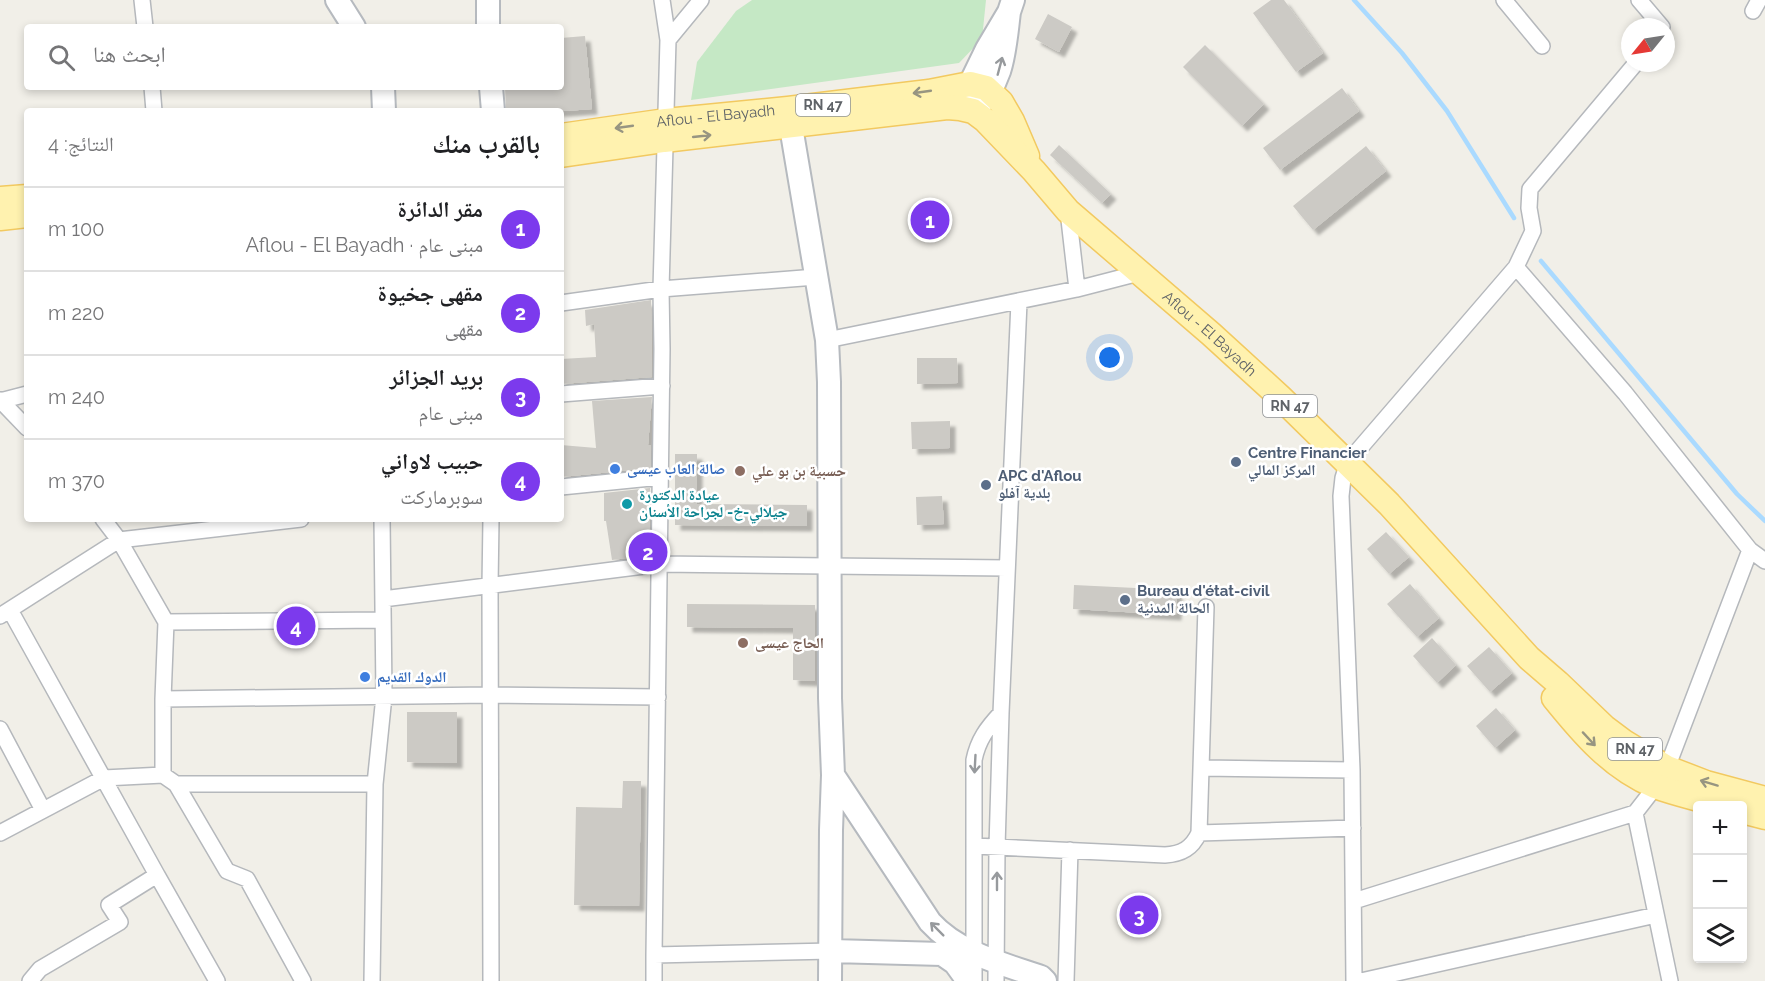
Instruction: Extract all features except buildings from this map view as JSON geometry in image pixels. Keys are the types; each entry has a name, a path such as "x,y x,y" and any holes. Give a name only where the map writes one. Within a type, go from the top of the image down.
{"main road":[{"name":"Aflou - El Bayadh","path":"789,118 929,92 980,87 1007,111 1034,171"},
{"name":"Aflou - El Bayadh","path":"564,136 665,131 789,118 947,107 973,111 985,120 1034,171 1068,211 1211,334 1280,396 1348,462 1430,547 1529,658 1604,727 1638,751 1662,777 1712,801"},
{"name":"Aflou - El Bayadh","path":"564,153 665,131"},
{"path":"0,200 24,197"},
{"path":"0,218 24,215"},
{"name":"Aflou - El Bayadh","path":"1662,777 1706,783 1765,799"},
{"path":"1747,812 1765,817"}],"street":[{"path":"142,0 145,24"},
{"path":"337,0 352,24"},
{"path":"488,0 488,24"},
{"path":"654,981 662,386 661,289 668,39 662,0"},
{"path":"668,39 701,0"},
{"path":"1504,0 1542,46"},
{"path":"1639,0 1654,18"},
{"path":"973,111 980,87 1002,63 1011,6"},
{"path":"1354,981 1352,770 1341,496 1343,477 1348,462 1516,267 1533,231 1529,208 1530,189 1628,72"},
{"path":"152,90 154,108"},
{"path":"383,90 384,108"},
{"path":"491,90 493,108"},
{"path":"789,118 827,340 829,382 832,775 830,981"},
{"path":"1068,211 1077,289"},
{"path":"1516,267 1625,393 1749,550 1765,561"},
{"path":"827,340 1019,302 1139,273"},
{"path":"564,303 661,289 816,277"},
{"path":"996,972 1001,713 1019,302"},
{"path":"564,394 662,386"},
{"path":"0,400 24,395"},
{"path":"0,400 24,425"},
{"path":"564,487 661,477"},
{"path":"105,522 119,540 166,622 163,699 170,779 227,871 247,879 303,981"},
{"path":"217,981 104,778 5,613 119,540 275,522"},
{"path":"372,981 375,784 384,696 382,522"},
{"path":"491,522 491,981"},
{"path":"1354,901 1635,813 1662,777 1749,550"},
{"path":"382,599 660,564 1007,568"},
{"path":"974,846 1174,855 1189,848 1199,833 1206,607"},
{"path":"166,622 382,620"},
{"path":"163,699 490,695 658,697"},
{"path":"974,981 975,753 983,733 1001,713"},
{"path":"0,729 43,810"},
{"path":"1202,768 1352,770"},
{"path":"832,775 930,922 946,938 974,952 996,972 1041,977 1045,981"},
{"path":"0,834 104,778 375,784"},
{"path":"1635,813 1670,981"},
{"path":"831,830 849,823 864,822"},
{"path":"1199,833 1353,828"},
{"path":"1066,981 1070,850"},
{"path":"30,981 40,969 120,922 109,905 157,876"},
{"path":"1361,981 1656,915"},
{"path":"654,955 832,951 935,953 942,954 955,963 968,981"}],"green space":[{"path":"752,0 986,0 982,39 959,63 691,100 697,62 736,11"}],"waterway":[{"path":"1354,0 1402,53 1447,111 1514,218"},
{"path":"1541,261 1737,494 1765,521"}],"place":[{"name":"مقر الدائرة","path":"930,220"},
{"name":"Centre Financier المركز المالي","path":"1236,462"},
{"name":"صالة العاب عيسى","path":"615,469"},
{"name":"حسبية بن بو علي","path":"740,471"},
{"name":"APC d'Aflou بلدية آفلو","path":"986,485"},
{"name":"عيادة الدكتورة جيلالي-خ- لجراحة الأسنان","path":"627,504"},
{"name":"مقهى جخيوة","path":"648,552"},
{"name":"Bureau d'état-civil الحالة المدنية","path":"1125,600"},
{"name":"حبيب لاواني","path":"296,626"},
{"name":"الحاج عيسى","path":"743,643"},
{"name":"الدوك القديم","path":"365,677"},
{"name":"بريد الجزائر","path":"1139,915"}]}
